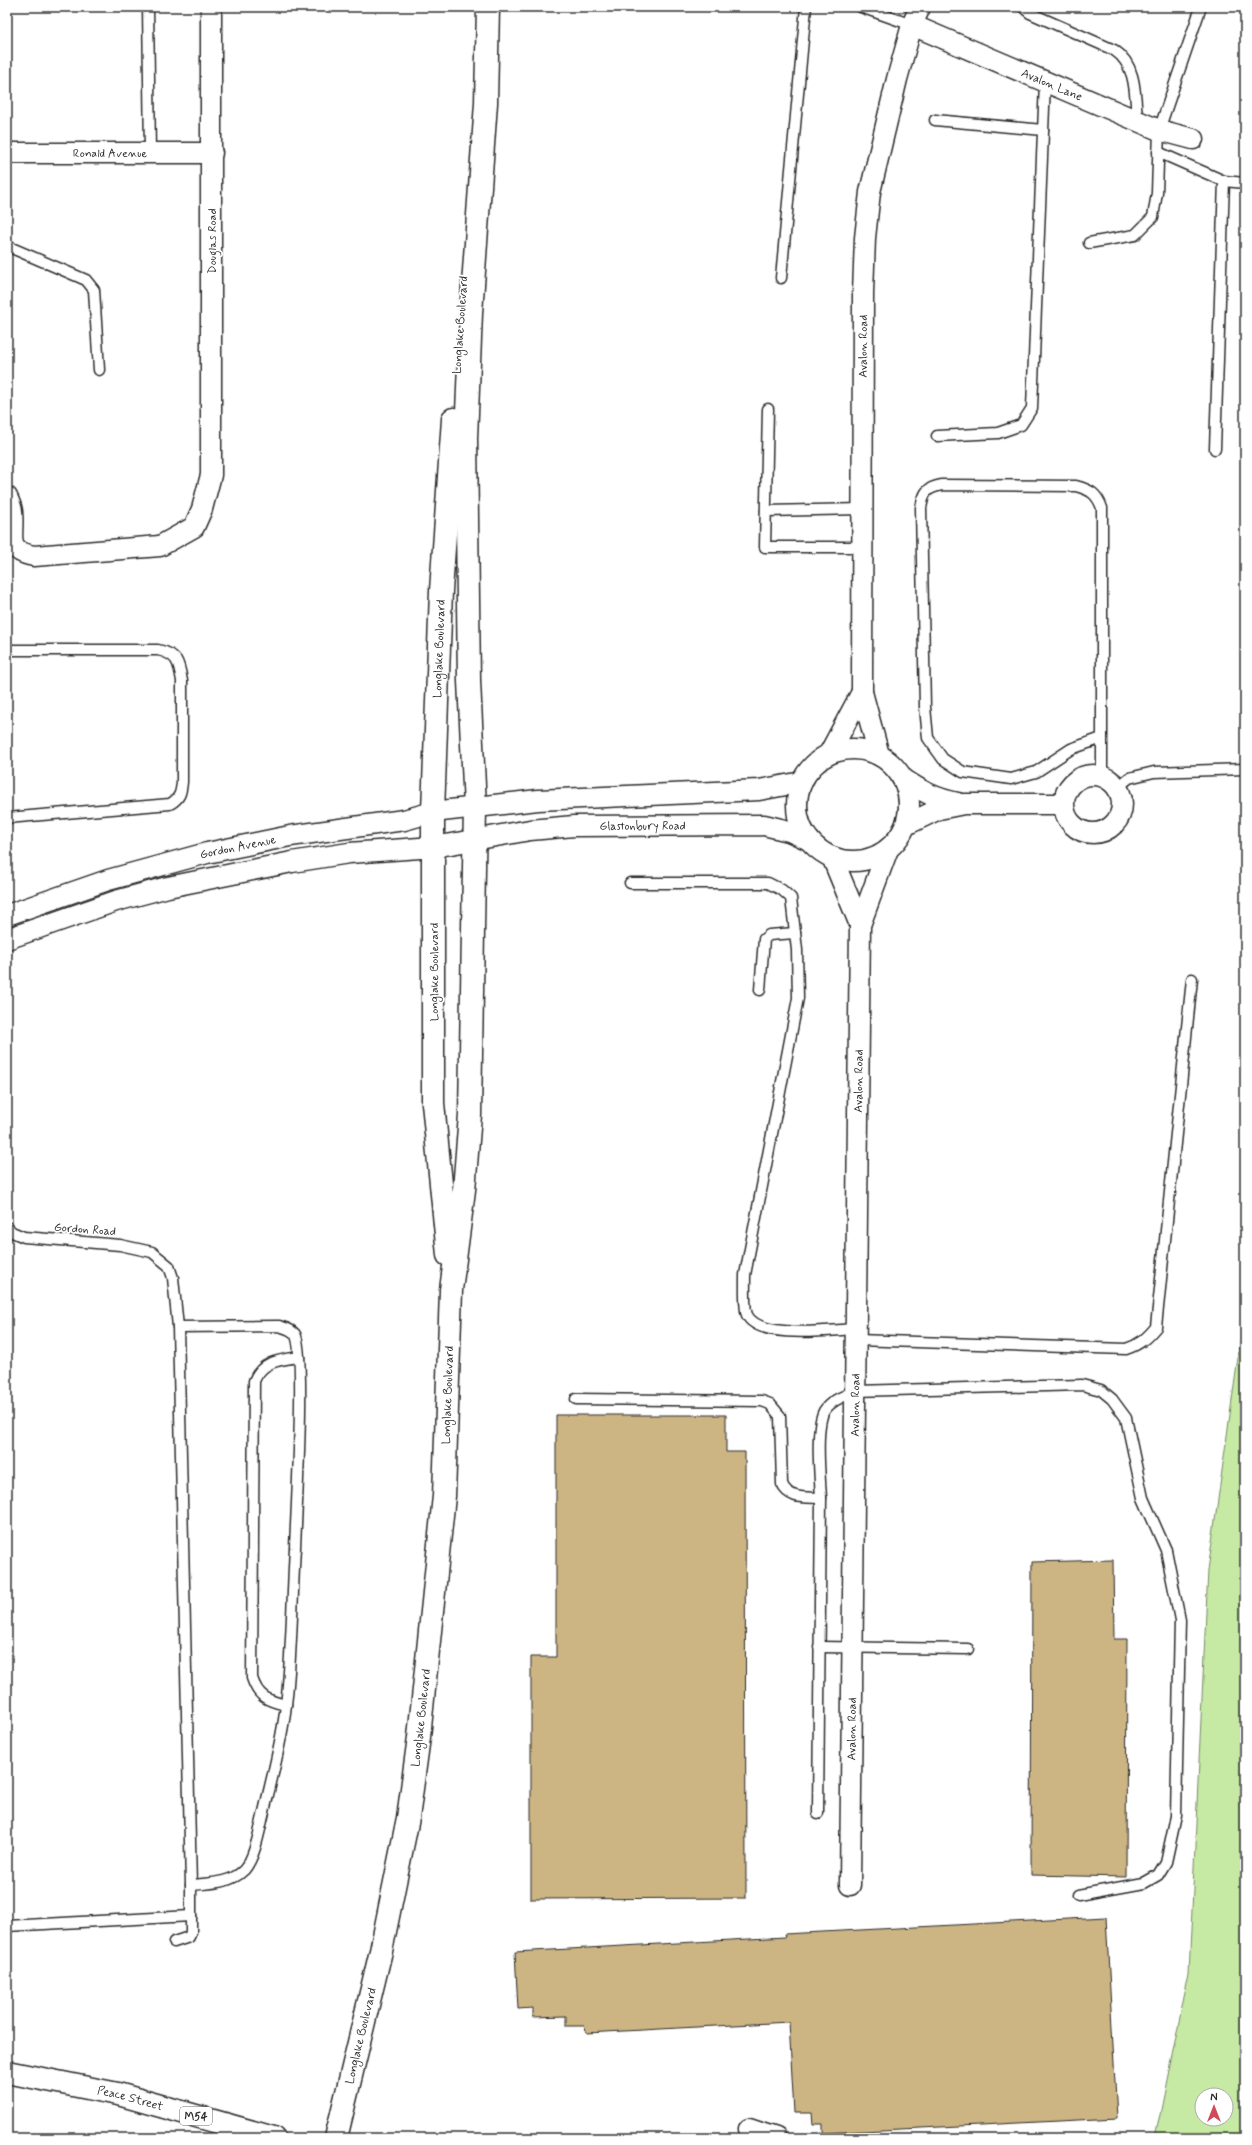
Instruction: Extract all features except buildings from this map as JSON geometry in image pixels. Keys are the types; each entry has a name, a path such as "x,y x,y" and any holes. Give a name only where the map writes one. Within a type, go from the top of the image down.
{"main road":[{"name":"Longlake Boulevard","path":"451,1290 433,1103 433,812 441,591 476,104 479,7"},
{"name":"Longlake Boulevard","path":"336,2138 396,1879 408,1818 419,1737 444,1496 451,1290 464,1190 470,1115 475,807 469,673 466,438 470,313 486,103 488,7"},
{"name":"Peace Street","path":"7,2072 118,2094 274,2138"}],"street":[{"name":"Douglas Road","path":"7,497 12,511 12,539 14,548 22,554 34,556 160,546 194,527 202,509 211,475 211,7"},
{"name":"Avalon Road","path":"862,692 863,293 865,238 870,192 897,79 912,26 920,7"},
{"name":"Avalon Lane","path":"912,26 1159,130 1193,139"},
{"name":"Ronald Avenue","path":"7,153 212,153"},
{"path":"829,754 862,692"},
{"path":"862,692 879,755"},
{"path":"845,750 863,750 879,755 892,765 902,778 908,793 909,810 906,825 899,838 888,849 874,857 860,861 845,861 832,857 819,850 809,840 801,827 797,812 797,796 802,782 813,766 829,754 845,750"},
{"path":"1093,774 1110,781 1122,796 1120,815 1115,824 1107,830 1097,833 1082,831 1070,823 1065,814 1063,804 1064,795 1075,780 1093,774"},
{"path":"902,778 921,792 938,799 964,804 1063,804"},
{"path":"475,807 538,800 618,795 721,793 767,789 802,782"},
{"path":"906,825 938,809 964,804"},
{"name":"Gordon Avenue","path":"7,915 108,880 206,853 298,835 404,820 433,812 475,807"},
{"name":"Glastonbury Road","path":"474,838 530,830 574,826 764,825 789,831 809,840"},
{"name":"Gordon Avenue","path":"7,939 116,901 168,887 292,862 349,853 434,847 474,838"},
{"name":"Avalon Road","path":"850,1885 860,925 888,849"},
{"name":"Avalon Road","path":"832,857 860,925"},
{"path":"749,2129 776,2138"}],"lane":[{"path":"148,7 150,153"},
{"path":"782,278 806,7"},
{"path":"861,7 912,26"},
{"path":"1023,7 1030,13 1114,50 1124,56 1130,67 1133,79 1138,120"},
{"path":"1089,243 1135,235 1153,217 1157,193 1159,130 1201,7"},
{"path":"937,436 998,433 1021,425 1032,408 1045,82"},
{"path":"934,120 1042,130"},
{"path":"1158,152 1224,181 1245,183"},
{"path":"1215,450 1224,181"},
{"path":"7,246 86,280 94,290 99,370"},
{"path":"768,409 765,547 863,547"},
{"path":"1102,738 1071,749 1036,772 1011,779 963,772 943,759 928,738 925,707 921,508 924,494 931,487 942,485 1076,486 1090,490 1098,496 1102,508 1102,738 1110,781 1154,772 1245,769"},
{"path":"766,511 863,509"},
{"path":"7,650 158,650 168,652 174,656 180,667 182,681 182,782 181,793 177,800 170,804 7,818"},
{"path":"630,884 768,884 782,890 791,898 795,933 798,998 745,1275 747,1314 758,1327 775,1330 787,1332 856,1334 1126,1349 1136,1346 1146,1338 1156,1327 1192,979"},
{"path":"760,990 764,939 769,935 795,933"},
{"name":"Gordon Road","path":"7,1227 12,1232 24,1237 120,1245 152,1252 169,1266 173,1278 178,1328"},
{"path":"174,1942 189,1937 191,1932 178,1328 279,1326 289,1329 295,1334 298,1343 300,1392 296,1520 286,1705 279,1748 258,1837 244,1870 233,1878 220,1882 191,1885"},
{"path":"286,1705 262,1697 255,1689 252,1678 254,1381 258,1372 265,1365 277,1360 299,1357"},
{"path":"818,1814 821,1498 820,1424 824,1411 832,1402 856,1391 1082,1385 1101,1390 1112,1399 1126,1418 1143,1498 1166,1550 1180,1620 1176,1816 1166,1862 1158,1875 1144,1882 1078,1895"},
{"path":"576,1399 762,1401 770,1404 780,1416 782,1484 785,1490 794,1496 821,1498"},
{"path":"819,1647 968,1649"},
{"path":"7,1926 191,1916"}],"green space":[{"path":"1245,1308 1245,2138 1155,2138 1189,1973 1208,1570"}]}
